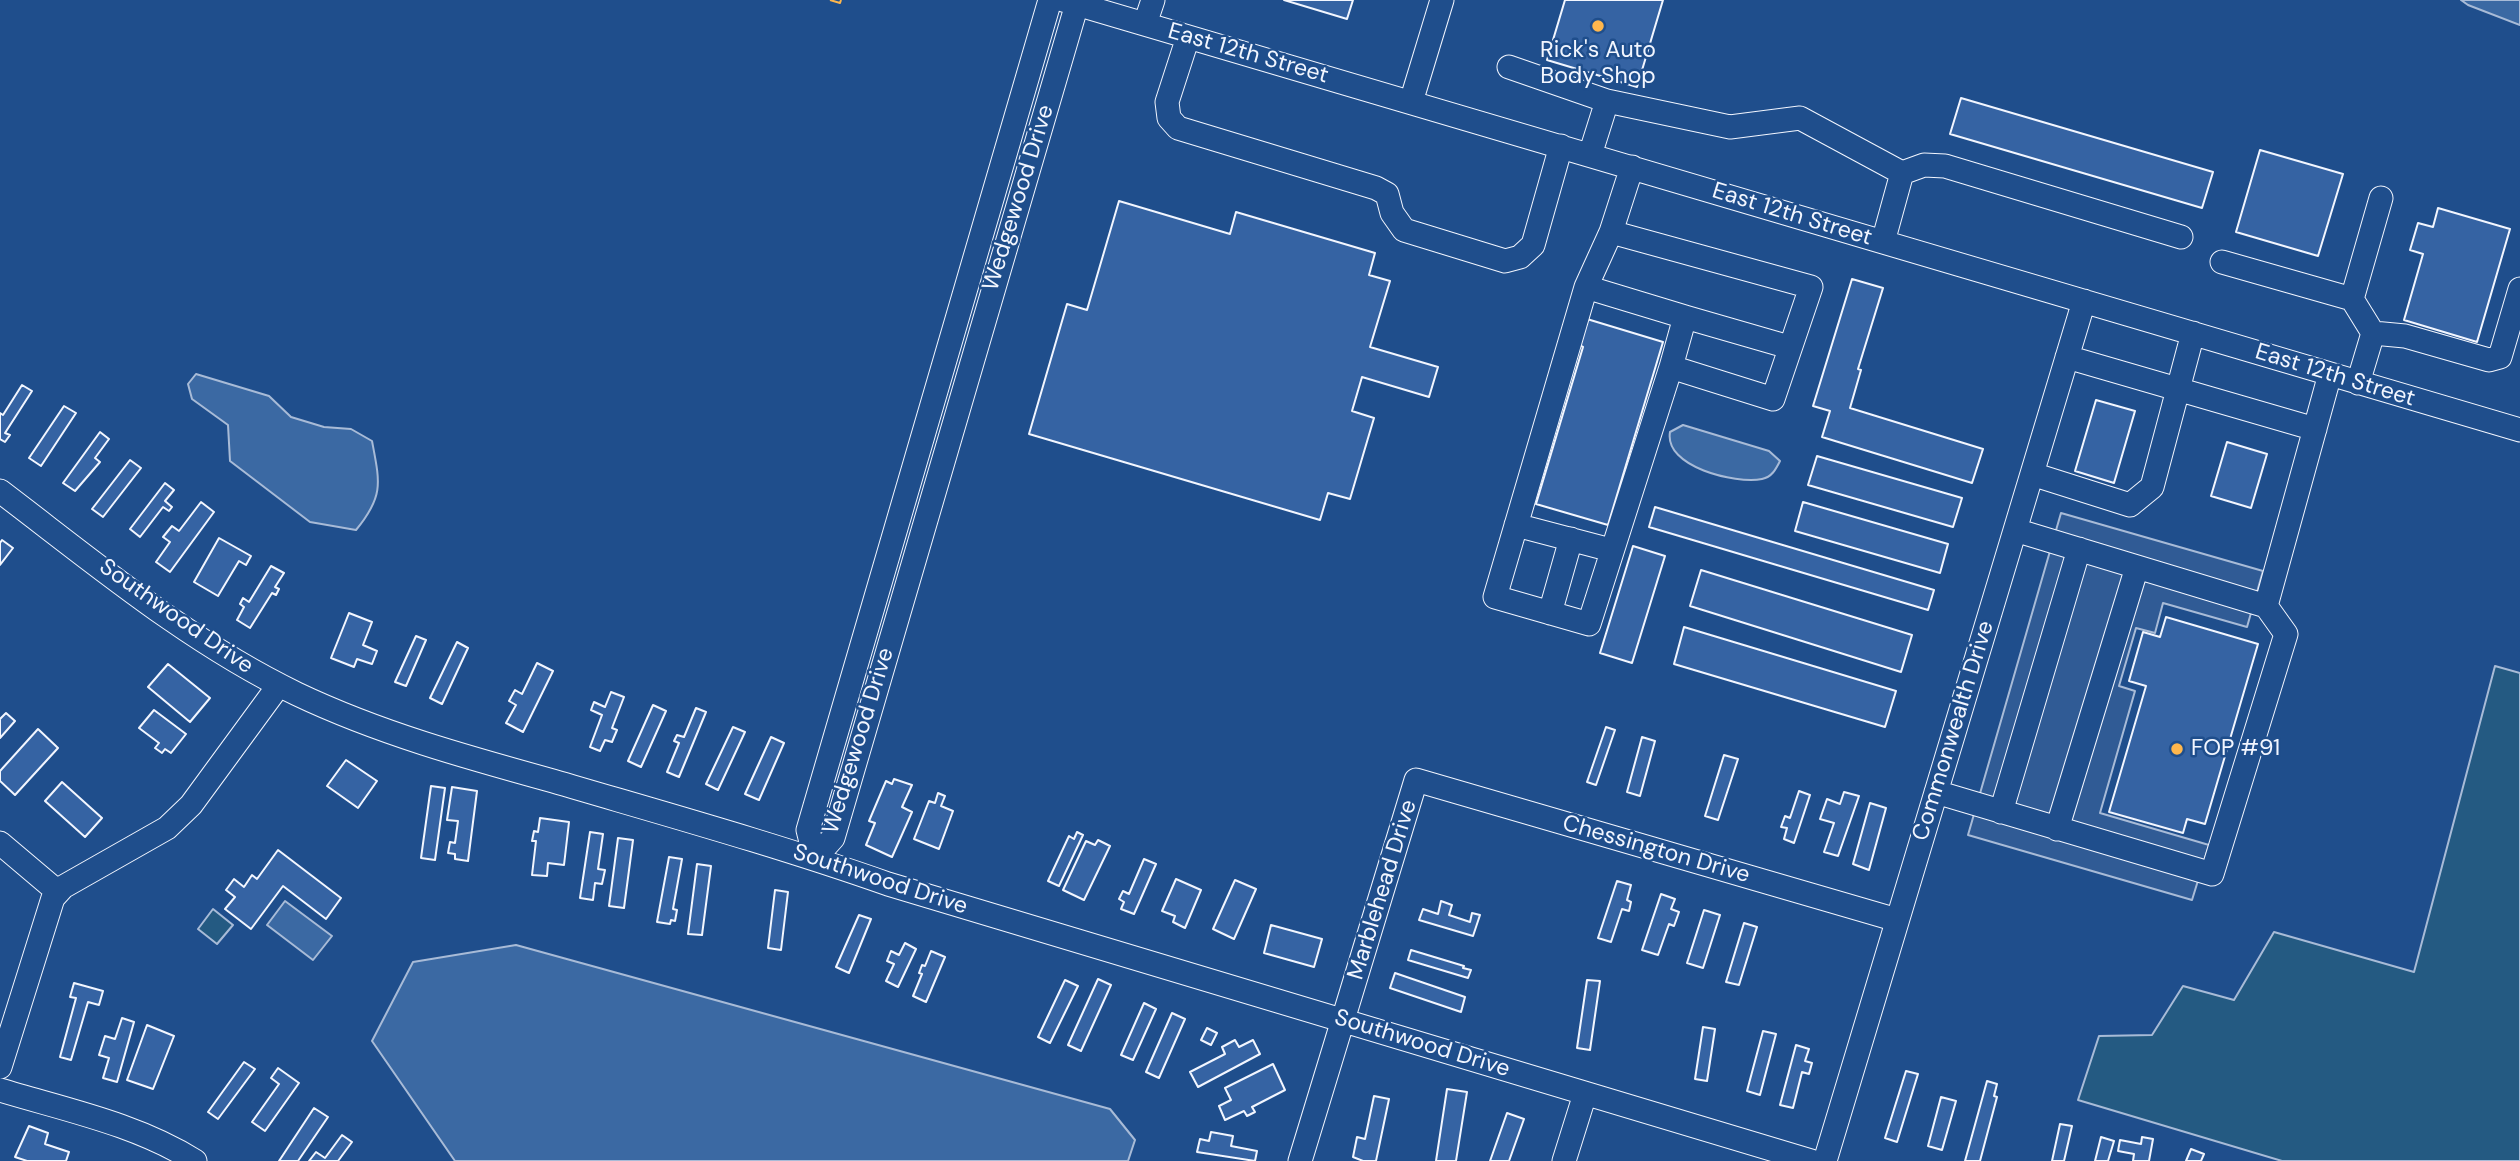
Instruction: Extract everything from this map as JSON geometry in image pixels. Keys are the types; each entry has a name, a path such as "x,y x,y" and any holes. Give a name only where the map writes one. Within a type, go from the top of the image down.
{"street":[{"name":"Wedgewood Drive","path":"815,858 808,830 1050,0"},
{"path":"1145,24 1153,0"},
{"path":"1411,102 1442,0"},
{"name":"Wedgewood Drive","path":"815,858 833,838 1070,2"},
{"name":"East 12th Street","path":"1070,2 2520,430"},
{"path":"1188,37 1166,110 1178,128 1376,188 1387,194 1392,213 1404,230 1504,261 1520,257 1533,245 1561,146"},
{"path":"1509,67 1607,102 1730,127 1800,118 1902,173"},
{"path":"1590,155 1607,102"},
{"path":"1902,173 1924,164 1945,166 2181,237"},
{"path":"1632,167 1611,232 1586,287 1495,597 1589,624 1685,317"},
{"path":"1883,242 1902,173"},
{"path":"2352,299 2381,198"},
{"path":"1611,232 1811,287 1773,399 1671,367"},
{"path":"2222,261 2352,299 2373,333 2358,383"},
{"path":"1586,287 1789,347"},
{"path":"2373,333 2405,336 2488,360 2500,357 2520,289"},
{"name":"Commonwealth Drive","path":"1825,1161 2084,301"},
{"path":"2032,474 2130,505 2152,487 2193,333"},
{"path":"2067,356 2315,429"},
{"path":"2266,606 2330,374"},
{"name":"Southwood Drive","path":"0,491 176,623 279,685 393,734 815,858 888,884 1811,1161"},
{"path":"1516,525 1611,550"},
{"path":"1936,792 2212,874 2286,634 2266,606 2015,530"},
{"path":"1550,613 1571,540"},
{"path":"2001,811 2079,549"},
{"path":"2057,829 2137,567"},
{"path":"0,1068 46,913 58,892 82,875 167,828 191,805 279,685"},
{"name":"Chessington Drive","path":"1416,780 1897,920"},
{"name":"Marblehead Drive","path":"1300,1161 1416,780"},
{"path":"0,843 58,892"},
{"path":"0,1090 130,1129 170,1145 195,1161"},
{"path":"1564,1161 1585,1094"}],"shaded area":[{"path":"2461,0 2520,0 2520,25 2468,5"},
{"path":"196,374 269,396 291,417 324,427 351,429 372,441 377,468 377,488 371,508 356,530 310,522 230,461 228,425 192,399 188,384"},
{"path":"1683,425 1769,451 1780,461 1771,475 1762,479 1719,476 1689,464 1678,455 1671,444 1670,432"},
{"path":"2061,513 2263,571 2247,627 2163,603 2155,633 2136,628 2119,686 2135,691 2100,813 2209,845 2192,900 1968,835"},
{"path":"2495,666 2520,673 2520,1161 2282,1161 2078,1100 2099,1036 2152,1035 2183,986 2234,1000 2274,932 2414,972"},
{"path":"285,901 332,936 313,960 267,925"},
{"path":"213,909 233,925 217,944 198,929"},
{"path":"516,945 1110,1109 1135,1140 1128,1161 455,1161 372,1041 413,962"}],"building":[{"path":"1284,0 1353,0 1347,19"},
{"path":"1565,0 1663,0 1637,87 1547,60"},
{"path":"1961,98 2213,172 2202,208 1950,134"},
{"path":"2260,150 2343,174 2318,256 2236,232"},
{"path":"1119,201 1230,234 1236,212 1375,253 1369,275 1390,281 1370,347 1438,367 1429,397 1362,377 1352,411 1374,418 1350,499 1328,493 1320,520 1029,434 1067,304 1087,310"},
{"path":"2438,208 2510,229 2477,342 2404,320 2423,254 2410,250 2418,223 2433,227"},
{"path":"1852,279 1883,288 1858,369 1861,370 1850,408 1983,449 1972,483 1822,437 1830,411 1813,406"},
{"path":"1587,319 1663,342 1608,525 1536,504 1583,347 1579,345"},
{"path":"22,385 32,391 5,433 10,435 5,442 0,439 0,413 3,415"},
{"path":"2096,400 2135,411 2114,483 2075,471"},
{"path":"64,406 76,413 41,466 29,458"},
{"path":"100,432 109,439 95,458 100,462 75,491 63,483"},
{"path":"2227,442 2267,454 2251,508 2211,496"},
{"path":"1817,456 1962,498 1953,527 1808,485"},
{"path":"130,460 141,468 103,517 92,509"},
{"path":"165,483 174,490 165,501 172,507 169,511 163,507 140,537 130,529"},
{"path":"201,502 214,512 170,572 156,562 170,542 163,537 172,526 179,531"},
{"path":"1803,502 1948,544 1940,573 1795,531"},
{"path":"1655,507 1934,590 1928,610 1649,527"},
{"path":"219,538 251,556 246,565 239,561 218,596 194,582"},
{"path":"2,540 13,548 0,565 0,543"},
{"path":"1633,546 1665,556 1632,663 1600,653"},
{"path":"271,566 284,573 275,587 279,589 276,595 272,593 250,628 237,620 244,607 240,604 243,598 249,602"},
{"path":"1701,570 1912,635 1901,672 1690,606"},
{"path":"349,613 372,622 363,645 377,651 372,664 357,659 354,667 331,658"},
{"name":"FOP #91","path":"2166,617 2258,644 2205,824 2187,819 2183,833 2109,812 2146,686 2129,681 2143,632 2160,637"},
{"path":"1684,627 1896,691 1885,727 1674,664"},
{"path":"416,636 426,640 406,686 395,682"},
{"path":"457,642 468,648 442,704 430,698"},
{"path":"537,663 553,671 523,732 506,723 516,705 509,701 515,690 522,694"},
{"path":"168,664 210,698 190,722 148,687"},
{"path":"611,692 624,697 612,728 617,730 612,742 605,740 600,751 590,747 602,715 591,710 594,702 605,707"},
{"path":"653,705 666,711 641,767 628,761"},
{"path":"696,708 706,712 679,777 667,772 679,743 674,741 677,735 684,737"},
{"path":"154,710 186,734 171,753 165,749 162,753 155,748 159,743 139,728"},
{"path":"6,713 15,721 0,738 0,719"},
{"path":"733,727 745,732 718,790 706,784"},
{"path":"1606,727 1615,730 1596,785 1587,782"},
{"path":"38,729 58,748 15,795 0,781 0,771"},
{"path":"771,737 784,743 759,800 745,794"},
{"path":"1642,737 1655,741 1640,796 1627,792"},
{"path":"1724,755 1738,759 1718,820 1705,816"},
{"path":"346,760 377,781 358,808 327,786"},
{"path":"894,779 912,785 902,807 912,812 892,857 866,845 875,823 869,821 886,781 892,784"},
{"path":"62,782 102,818 85,837 45,801"},
{"path":"431,786 445,788 435,860 421,858"},
{"path":"452,787 477,791 468,861 455,859 455,854 448,853 450,842 455,843 458,821 447,820"},
{"path":"1799,791 1810,795 1794,843 1784,839 1787,828 1781,827 1785,816 1790,818"},
{"path":"1844,792 1859,796 1838,856 1824,852 1834,823 1820,819 1827,799 1840,804"},
{"path":"938,793 945,796 941,806 953,811 939,849 914,839 929,801 935,803"},
{"path":"1870,803 1886,808 1869,870 1853,864"},
{"path":"540,818 569,822 564,865 548,863 547,876 532,875 536,841 532,841 534,831 538,832"},
{"path":"590,832 603,834 598,869 605,870 602,884 595,883 593,900 580,898"},
{"path":"1077,832 1083,835 1059,886 1048,881 1069,836 1074,839"},
{"path":"618,838 633,840 624,908 609,906"},
{"path":"1098,840 1110,846 1084,900 1063,890 1086,841 1095,845"},
{"path":"278,850 341,898 326,919 283,886 251,929 225,909 235,897 226,890 234,879 244,887 252,875 257,879"},
{"path":"669,857 682,859 673,909 677,910 675,921 671,920 670,924 657,922"},
{"path":"1144,859 1156,864 1134,914 1121,909 1124,902 1119,899 1123,891 1129,894"},
{"path":"697,864 711,866 702,935 688,934"},
{"path":"1176,879 1201,890 1185,928 1173,922 1175,916 1162,911"},
{"path":"1235,880 1256,889 1234,939 1213,929"},
{"path":"1617,881 1631,885 1627,900 1631,902 1629,911 1622,909 1611,942 1598,938"},
{"path":"775,890 788,892 781,950 768,948"},
{"path":"1661,894 1675,899 1671,909 1679,912 1674,926 1669,924 1658,955 1642,950"},
{"path":"1441,901 1452,905 1449,915 1470,922 1472,913 1480,915 1473,936 1419,920 1423,909 1438,914"},
{"path":"1704,910 1720,915 1703,968 1687,963"},
{"path":"859,915 871,919 849,973 836,967"},
{"path":"1744,923 1757,927 1739,985 1726,982"},
{"path":"1271,925 1322,939 1314,967 1264,953"},
{"path":"905,943 916,949 898,987 886,981 894,964 887,961 891,951 899,955"},
{"path":"1411,950 1464,966 1463,968 1471,970 1468,978 1408,960"},
{"path":"931,951 945,957 926,1002 913,996 922,974 919,973 922,965 925,966"},
{"path":"1395,973 1465,997 1461,1012 1390,988"},
{"path":"1098,979 1111,985 1081,1051 1068,1045"},
{"path":"1065,980 1078,986 1050,1043 1038,1037"},
{"path":"1587,980 1600,981 1590,1050 1577,1048"},
{"path":"74,983 103,991 99,1005 88,1002 71,1060 60,1057 76,998 70,997"},
{"path":"1144,1003 1156,1009 1133,1060 1121,1055"},
{"path":"1172,1013 1185,1019 1159,1078 1146,1072"},
{"path":"122,1018 134,1022 117,1082 103,1078 109,1058 99,1055 105,1036 115,1039"},
{"path":"147,1025 174,1036 153,1089 127,1080"},
{"path":"1703,1027 1715,1029 1707,1081 1695,1079"},
{"path":"1207,1028 1217,1033 1211,1045 1201,1040"},
{"path":"1763,1031 1776,1034 1760,1095 1747,1091"},
{"path":"1235,1040 1239,1047 1253,1040 1260,1054 1198,1087 1190,1072 1225,1054 1222,1047"},
{"path":"1796,1045 1809,1049 1805,1061 1812,1063 1809,1074 1802,1072 1793,1108 1780,1105"},
{"path":"244,1062 255,1069 218,1119 208,1112"},
{"path":"1273,1064 1285,1090 1252,1107 1255,1112 1247,1116 1244,1111 1225,1120 1219,1106 1231,1100 1225,1088"},
{"path":"278,1068 299,1083 265,1131 252,1122 279,1084 271,1078"},
{"path":"1906,1071 1918,1074 1897,1142 1885,1138"},
{"path":"1987,1081 1997,1084 1994,1096 1997,1097 1980,1161 1965,1161"},
{"path":"1447,1089 1467,1092 1456,1161 1436,1161"},
{"path":"1374,1096 1389,1099 1376,1161 1363,1161 1353,1157 1357,1137 1365,1139"},
{"path":"1941,1097 1956,1101 1942,1150 1928,1146"},
{"path":"314,1108 328,1117 298,1161 279,1161"},
{"path":"1507,1113 1524,1119 1509,1161 1490,1161"},
{"path":"2060,1124 2072,1126 2064,1161 2052,1161"},
{"path":"29,1126 48,1133 45,1144 69,1152 66,1161 27,1161 15,1157"},
{"path":"1211,1132 1233,1136 1231,1146 1257,1151 1255,1161 1197,1152 1200,1139 1209,1141"},
{"path":"342,1135 352,1142 338,1161 309,1161 316,1152 325,1158"},
{"path":"2101,1137 2114,1141 2108,1161 2095,1161"},
{"path":"2142,1137 2153,1139 2149,1161 2133,1161 2134,1154 2118,1151 2120,1140 2141,1144"},
{"path":"2191,1149 2204,1154 2201,1161 2186,1161"}],"power":[{"path":"830,0 840,3 841,0"}],"place":[{"name":"Rick's Auto Body Shop","path":"1598,26"},
{"name":"FOP #91","path":"2177,749"}]}
